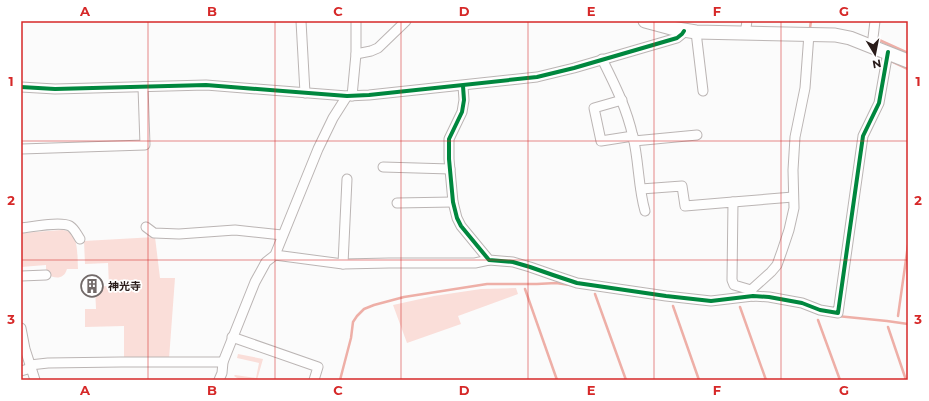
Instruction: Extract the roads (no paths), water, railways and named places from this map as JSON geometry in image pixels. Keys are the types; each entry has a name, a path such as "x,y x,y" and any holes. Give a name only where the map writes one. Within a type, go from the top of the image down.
{"street":[{"path":"300,21 305,93"},
{"path":"219,380 222,373 223,362 254,282 266,262 274,255 318,149 333,118 349,96 356,54 356,21"},
{"path":"356,54 378,48 406,21"},
{"path":"645,21 690,32"},
{"path":"872,46 875,21"},
{"path":"21,87 55,89 206,85 349,96 369,95 538,77 677,38 682,34 690,32 746,27 842,36 888,52 908,61"},
{"path":"690,32 703,91"},
{"path":"274,255 343,264 475,263 489,260 513,262 577,283 666,296 711,301 752,293 777,265 789,230 794,208 793,170 795,137 805,88 809,34"},
{"path":"733,202 732,280 734,285 752,293 802,303 820,310 838,313 863,136 878,103 888,52"},
{"path":"602,59 622,100 634,138 638,161 640,189 645,211"},
{"path":"463,86 464,100 462,112 449,139 453,202 460,226 489,260"},
{"path":"21,149 145,145 143,87"},
{"path":"622,100 594,108 601,141 697,135"},
{"path":"383,167 450,169"},
{"path":"343,264 347,179"},
{"path":"640,189 682,186 685,206 793,197"},
{"path":"397,203 453,202"},
{"path":"21,228 58,224 70,226 80,239"},
{"path":"146,227 154,233 179,234 235,230 282,235"},
{"path":"21,276 46,275"},
{"path":"21,328 25,348 35,380"},
{"path":"232,337 318,367 314,380"},
{"path":"21,371 31,366 48,363 223,362"}],"waterway":[{"path":"810,28 811,21"},
{"path":"877,39 908,53"},
{"path":"891,61 908,69"},
{"path":"898,316 908,245"},
{"path":"340,380 351,338 353,322 364,309 404,297 487,284 556,283 570,285"},
{"path":"525,289 557,380"},
{"path":"595,294 626,380"},
{"path":"673,306 699,380"},
{"path":"740,307 766,380"},
{"path":"837,316 908,324"},
{"path":"818,320 840,380"},
{"path":"888,327 906,380"}],"place":[{"name":"神光寺","path":"92,286"}]}
